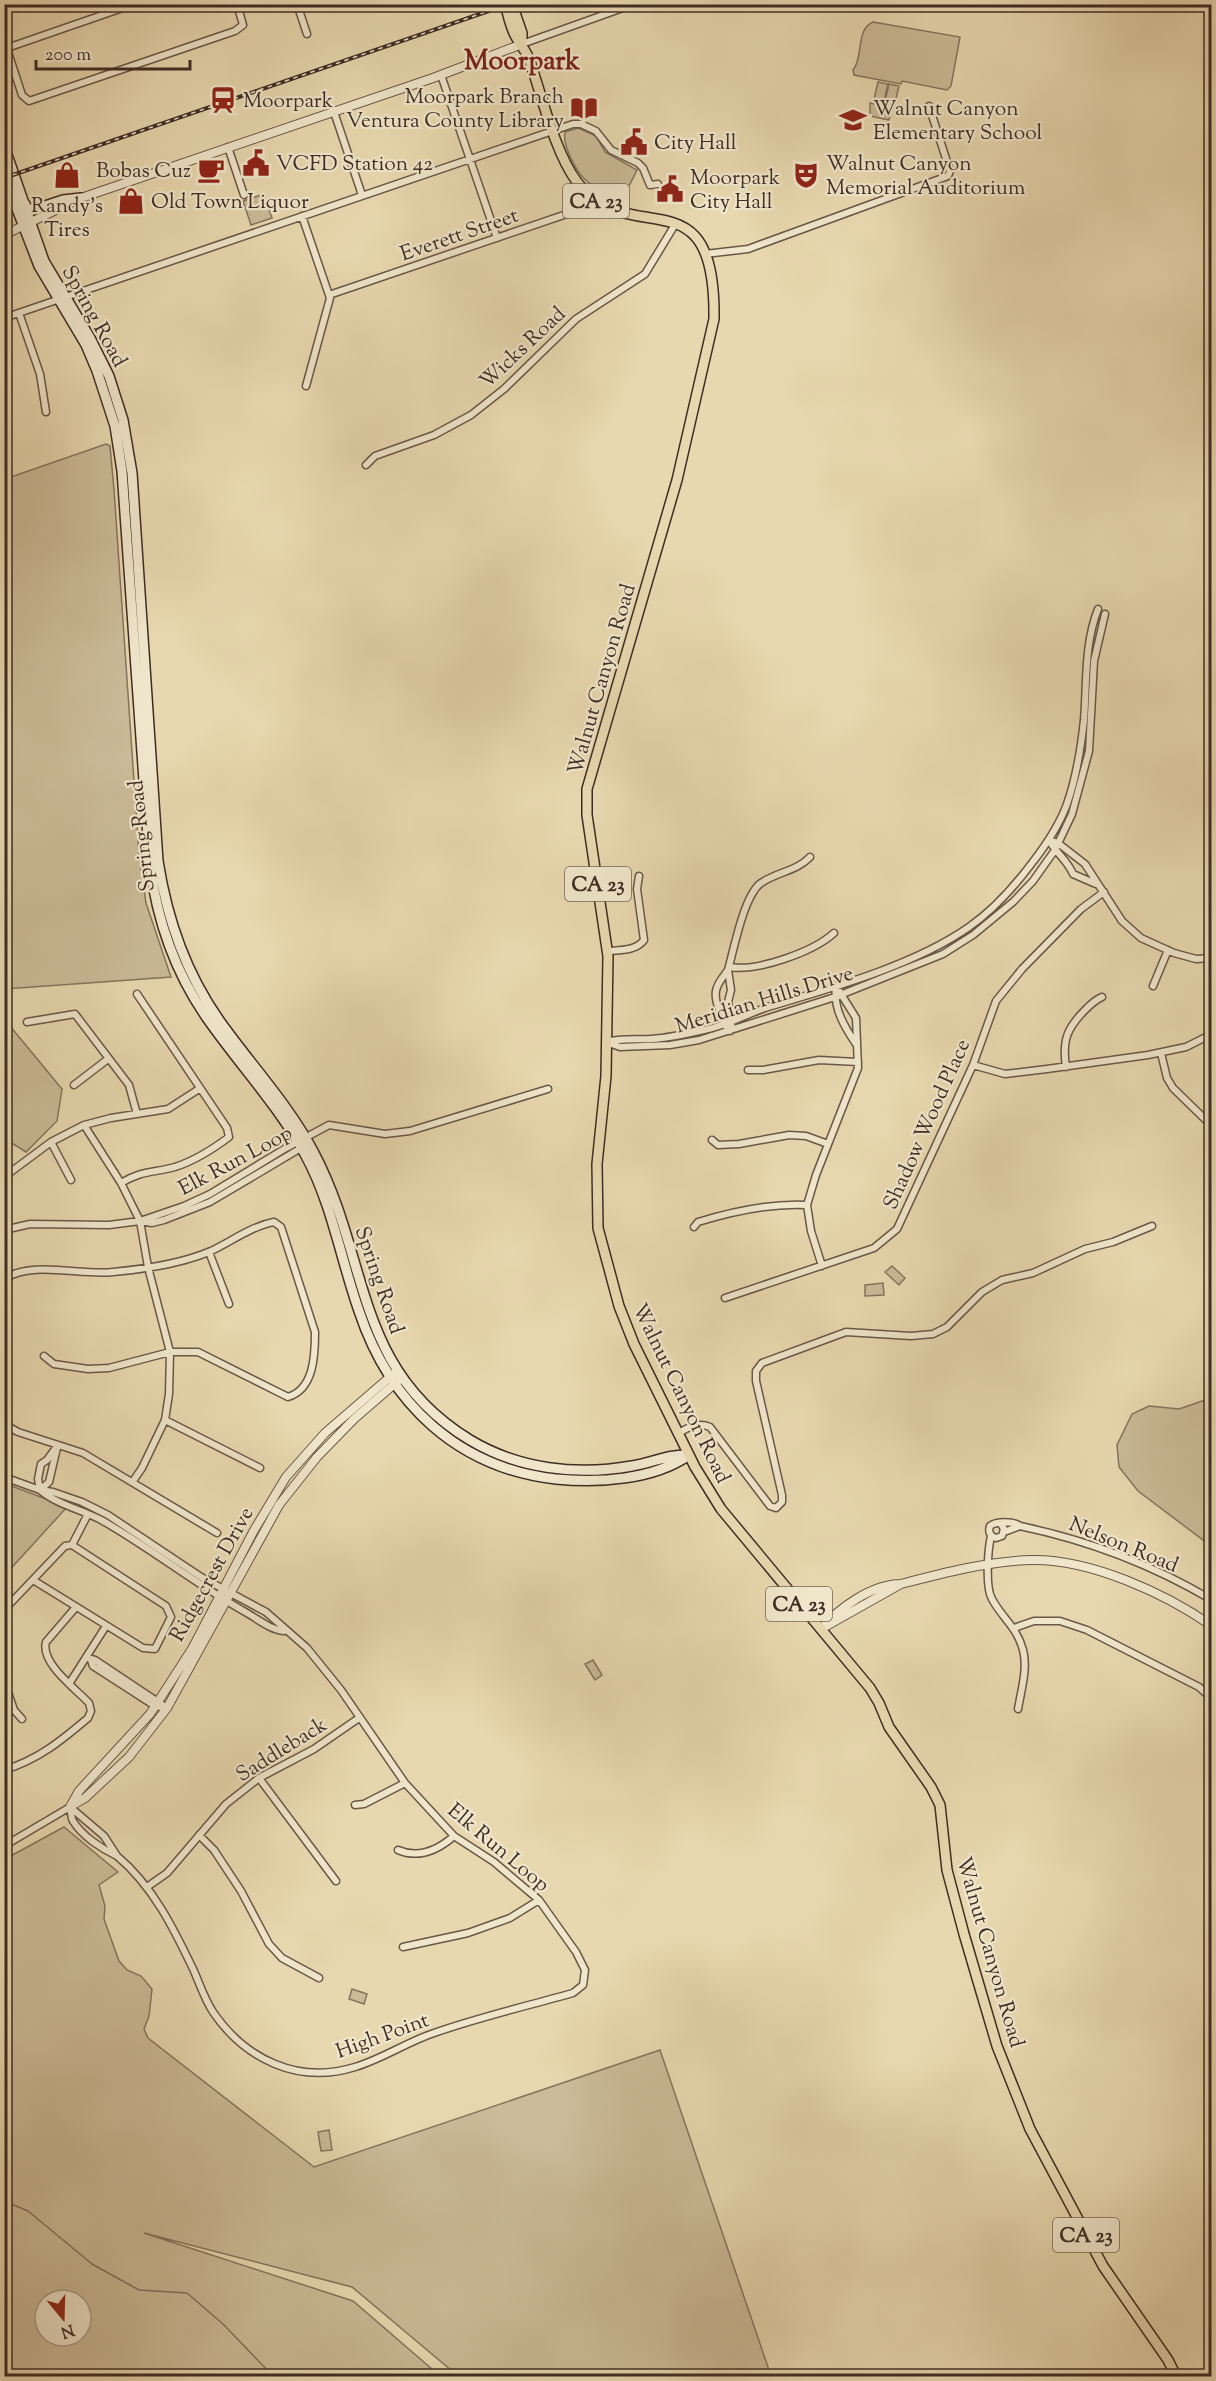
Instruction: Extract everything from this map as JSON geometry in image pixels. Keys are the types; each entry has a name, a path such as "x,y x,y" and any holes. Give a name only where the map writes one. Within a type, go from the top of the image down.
{"main road":[{"name":"CA 23","path":"505,4 515,35 522,44 562,156 574,178 599,202 623,213 676,223"},
{"name":"CA 23","path":"512,4 522,33 522,44"},
{"name":"Spring Road","path":"4,146 23,200 39,266 61,298 98,371 109,404 119,448 150,865 161,923 179,971 200,1007 302,1143 325,1199 365,1328 395,1377 439,1420 471,1441 503,1457 536,1466 575,1471 625,1467 673,1455 689,1455"},
{"name":"Spring Road","path":"4,175 27,224"},
{"path":"23,200 27,208 33,210 63,200 81,198"},
{"name":"Walnut Canyon Road","path":"676,223 691,231 700,242 705,254 711,281 714,318 659,546 587,789 587,815 608,951 603,1120 597,1164 598,1228 624,1323 689,1455 721,1509 870,1688 889,1727 935,1795 943,1817 949,1879 987,2013 1011,2084 1047,2163 1094,2249 1168,2360 1176,2376"}],"street":[{"path":"7,48 134,4"},
{"path":"4,40 22,94 27,100 37,99 242,27 243,22 237,4"},
{"path":"297,4 307,34"},
{"path":"4,235 81,198 441,75 634,4"},
{"path":"441,75 471,158 496,238"},
{"path":"705,254 748,249 950,174 929,106"},
{"path":"334,112 362,195"},
{"path":"4,318 573,124 588,126 596,131 611,150 643,168 650,185 658,184"},
{"path":"228,147 244,195"},
{"name":"Everett Street","path":"329,295 599,202"},
{"path":"302,216 329,295 325,320 306,386"},
{"name":"Wicks Road","path":"366,465 375,456 434,435 471,415 504,389 576,319 645,274 676,223"},
{"path":"19,313 40,374 46,412"},
{"name":"Meridian Hills Drive","path":"606,1042 618,1039 670,1037 723,1025 763,1009 836,986 918,955 949,940 971,926 1010,893 1049,840 1066,805 1078,761 1082,733 1084,676 1091,627 1098,609"},
{"name":"Meridian Hills Drive","path":"606,1042 620,1047 670,1045 730,1031 838,995 943,954 973,935 1013,902 1034,881 1055,850 1072,813 1081,786 1091,735 1094,662 1106,614"},
{"path":"1082,733 1091,735"},
{"path":"1049,840 1058,843 1085,864 1122,921 1141,938 1196,959 1212,958"},
{"path":"1049,840 1066,861 1072,874 1096,884"},
{"path":"728,968 731,990 728,1002 732,1021 730,1031 723,1025 716,998 717,989 728,968 747,907 759,885 779,873 803,866 810,857"},
{"path":"1081,879 1089,871"},
{"path":"608,951 631,949 640,945 644,940 637,889 639,876"},
{"name":"Shadow Wood Place","path":"725,1298 874,1248 897,1229 973,1065 996,1001 1022,969 1081,909 1104,892"},
{"path":"728,968 759,966 810,948 834,933"},
{"path":"1153,986 1168,950"},
{"path":"717,989 726,985 731,990"},
{"path":"836,986 846,1028 856,1044"},
{"path":"121,1183 134,1175 174,1167 229,1137 227,1128 137,993"},
{"path":"822,1266 811,1231 807,1205 828,1144 858,1074 856,1018 838,995"},
{"path":"1066,1066 1063,1049 1067,1032 1077,1017 1101,997"},
{"path":"27,1022 75,1014 129,1085 137,1114"},
{"path":"846,1028 853,1028 856,1024"},
{"path":"973,1065 1005,1074 1161,1053 1186,1047 1212,1034"},
{"path":"1161,1053 1167,1078 1173,1089 1212,1126"},
{"path":"74,1085 108,1059"},
{"path":"748,1070 763,1070 819,1060 858,1062"},
{"path":"4,1177 51,1142 84,1125 168,1109 199,1089"},
{"name":"Elk Run Loop","path":"4,1230 30,1224 108,1225 140,1221 204,1197 302,1143 329,1125 385,1134 410,1131 548,1089"},
{"path":"84,1125 121,1183 140,1221 148,1268 170,1352 169,1394 165,1420 142,1468 133,1481"},
{"path":"712,1140 717,1145 740,1144 789,1135 806,1136 828,1144"},
{"path":"51,1142 70,1180"},
{"path":"693,1227 698,1222 719,1216 780,1204 807,1205"},
{"path":"4,1279 35,1270 111,1273 168,1264 209,1252 263,1224 274,1222 281,1227 315,1332 315,1349 305,1386 288,1397 198,1352 170,1352 109,1368 88,1369 54,1364 44,1356"},
{"path":"679,1433 703,1424 710,1427 770,1506 776,1508 782,1502 782,1495 756,1381 756,1371 762,1363 846,1332 911,1336 933,1334 947,1327 972,1300 1002,1280 1033,1273 1085,1249 1113,1242 1152,1226"},
{"path":"209,1252 229,1304"},
{"name":"Ridgecrest Drive","path":"4,1846 85,1798 129,1757 167,1708 228,1590 279,1505 317,1456 395,1377"},
{"path":"165,1420 260,1468"},
{"path":"4,1424 18,1432 83,1453 217,1533"},
{"path":"40,1491 38,1479 41,1464 48,1460 58,1445"},
{"path":"40,1491 49,1482 58,1445"},
{"name":"Elk Run Loop","path":"4,1477 88,1514 223,1600 274,1629 284,1631"},
{"name":"Elk Run Loop","path":"40,1491 53,1491 108,1515 201,1577 266,1612 284,1631 307,1648 325,1668 405,1784 454,1836 494,1862 539,1900 576,1952 585,1970 583,1985"},
{"path":"72,1545 88,1514"},
{"path":"1004,1532 1001,1524 996,1522 992,1524 987,1550 988,1565 991,1598 1014,1628 1024,1653 1018,1709"},
{"name":"Nelson Road","path":"1001,1524 1017,1523 1020,1526 1073,1538 1120,1556 1212,1600"},
{"path":"991,1536 998,1538 1004,1532 1020,1526"},
{"path":"4,1610 65,1546 72,1545 166,1606 171,1617 155,1649 142,1648 33,1580"},
{"path":"820,1629 831,1617 861,1598 891,1584 901,1584 988,1565 1032,1560 1079,1565 1121,1579 1162,1596 1212,1626"},
{"name":"Ridgecrest Drive","path":"70,1807 79,1791 111,1759 157,1703 223,1600"},
{"path":"4,1770 19,1766 50,1749 88,1718 91,1708 51,1663 44,1648 46,1642 76,1608"},
{"path":"1014,1628 1034,1621 1060,1621 1087,1630 1198,1687 1212,1699"},
{"path":"69,1683 88,1659 106,1626"},
{"path":"88,1659 95,1660 167,1708"},
{"path":"4,1681 14,1710 22,1719"},
{"name":"Saddleback","path":"147,1887 167,1873 226,1804 259,1778 314,1749 359,1718"},
{"path":"259,1778 336,1881"},
{"path":"355,1805 364,1804 405,1784"},
{"name":"High Point","path":"70,1807 83,1816 147,1887 184,1951 212,2011 235,2039 260,2059 290,2069 325,2073 355,2067 434,2033 573,1993 583,1985"},
{"name":"High Point","path":"70,1807 73,1821 94,1843 117,1856"},
{"path":"200,1835 214,1850 236,1883 268,1944 282,1958 319,1978"},
{"path":"398,1850 410,1855 426,1852 443,1846 454,1836"},
{"path":"100,1845 105,1839"},
{"path":"403,1947 468,1933 510,1918 539,1900"}],"shaded area":[{"path":"873,22 960,37 951,86 947,90 854,75 853,70 864,31"},
{"path":"878,82 888,84 884,101 874,99"},
{"path":"889,84 899,86 895,103 885,101"},
{"path":"870,103 880,105 881,112 890,114 889,120 870,116"},
{"path":"578,128 596,136 605,152 637,170 622,200 592,185 575,166 568,151 565,132"},
{"path":"264,194 272,218 251,225 243,201"},
{"path":"106,444 110,446 114,490 139,854 146,903 171,977 5,989 5,479"},
{"path":"5,1020 62,1089 57,1121 26,1152 5,1139"},
{"path":"892,1266 905,1278 899,1285 885,1272"},
{"path":"883,1283 884,1295 865,1296 865,1285"},
{"path":"1212,1398 1211,1546 1138,1491 1119,1467 1117,1445 1132,1414 1149,1406 1179,1409"},
{"path":"4,1483 67,1507 5,1575 4,1575"},
{"path":"593,1660 602,1675 595,1680 585,1664"},
{"path":"64,1827 118,1872 99,1885 105,1906 104,1919 119,1961 127,1970 141,1976 152,1989 149,2016 144,2029 148,2038 314,2167 660,2050 771,2376 458,2376 352,2287 144,2233 353,2301 440,2376 5,2376 5,1859"},
{"path":"352,1989 367,1994 364,2004 349,1999"},
{"path":"329,2130 332,2150 321,2151 318,2132"}],"waterway":[{"path":"4,2201 28,2211 92,2264 139,2290 187,2293 223,2324 273,2376"}],"railway":[{"path":"4,178 509,4"}],"place":[{"name":"Moorpark","path":"223,100"},
{"name":"Moorpark Branch Ventura County Library","path":"584,108"},
{"name":"Walnut Canyon Elementary School","path":"853,120"},
{"name":"City Hall","path":"634,142"},
{"name":"VCFD Station 42","path":"256,163"},
{"name":"Bobas Cuz","path":"211,170"},
{"name":"Randy's Tires","path":"67,175"},
{"name":"Walnut Canyon Memorial Auditorium","path":"806,175"},
{"name":"Moorpark City Hall","path":"670,189"},
{"name":"Old Town Liquor","path":"131,201"}],"district":[{"name":"Moorpark","path":"522,60"}]}
